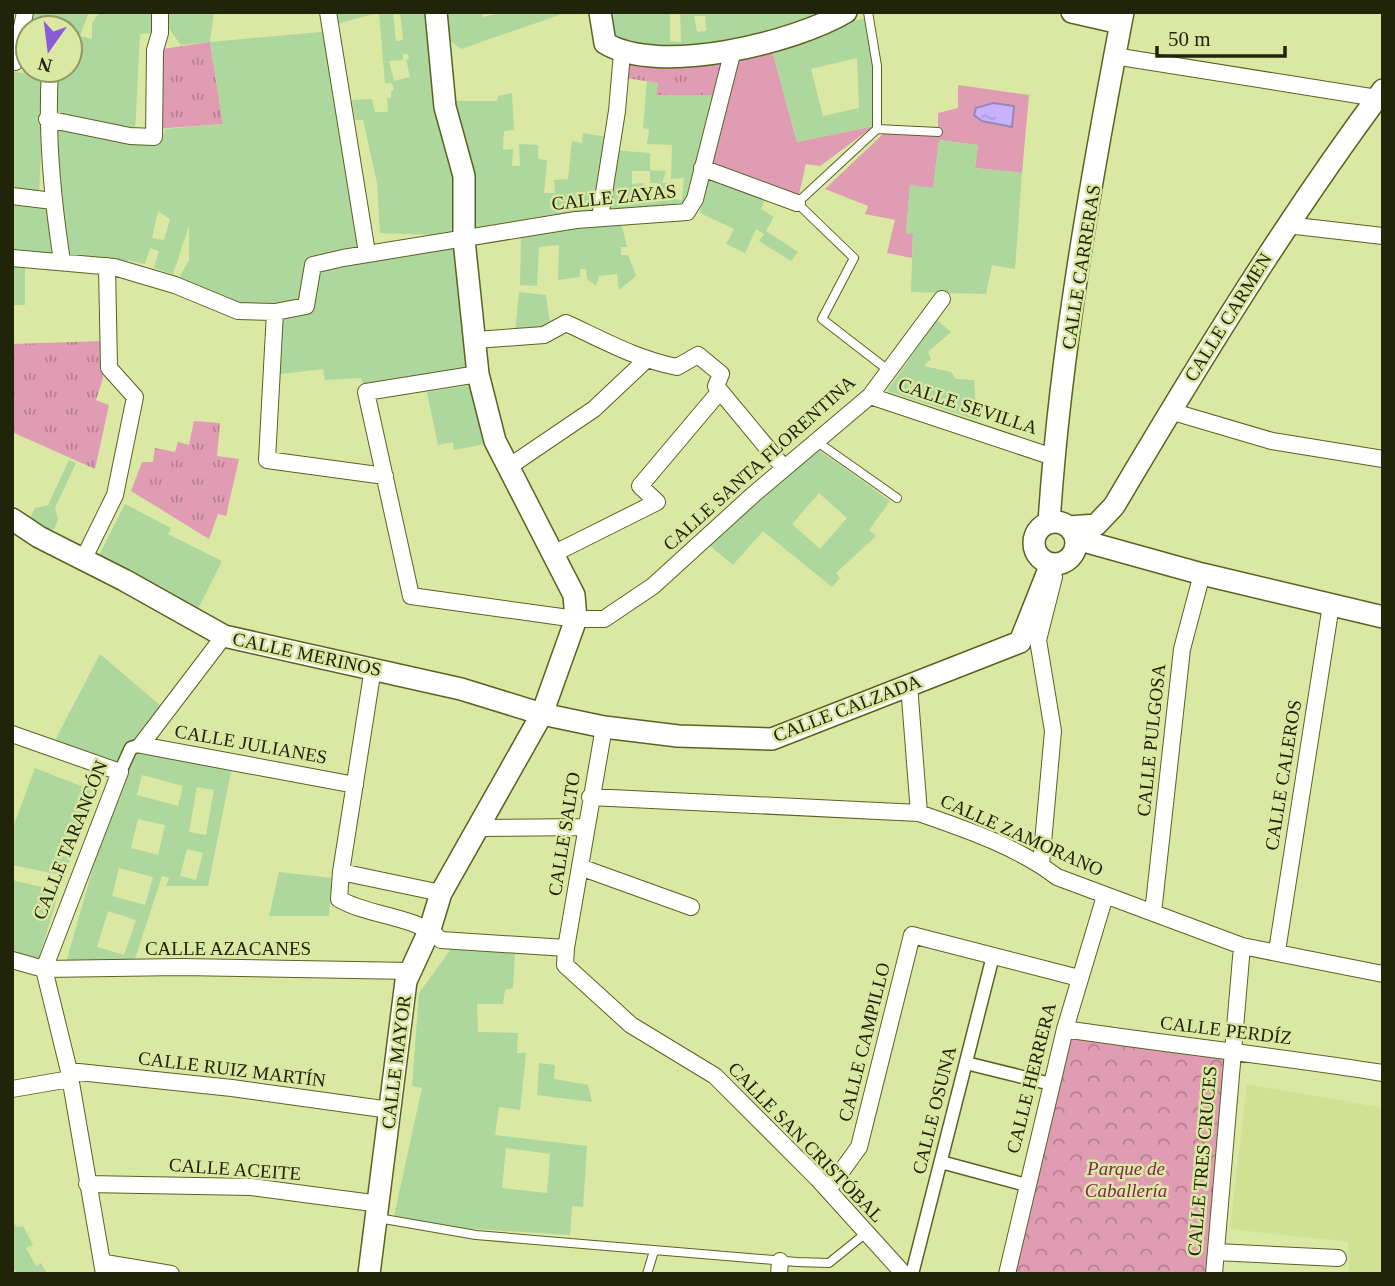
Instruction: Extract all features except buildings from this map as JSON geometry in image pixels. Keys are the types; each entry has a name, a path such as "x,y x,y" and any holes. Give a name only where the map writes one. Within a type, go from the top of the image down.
{"street":[{"path":"47,119 130,136 154,137 155,50 160,33 160,12"},
{"path":"328,12 367,253"},
{"path":"436,12 443,97 464,176 464,240 478,374 495,441 555,553 574,595 576,619"},
{"path":"600,12 613,48 600,218"},
{"path":"613,48 660,57 733,50 846,12"},
{"path":"1072,12 1121,18"},
{"name":"CALLE CARRERAS","path":"1065,530 1054,457 1121,18"},
{"name":"CALLE ZAYAS","path":"275,312 306,306 313,265 367,253 600,218 687,212 695,199 733,50"},
{"path":"1114,56 1379,98"},
{"path":"49,84 47,119 53,201 62,261"},
{"name":"CALLE CARMEN","path":"1065,530 1096,525 1114,506 1212,340 1287,225 1379,98"},
{"path":"702,168 797,203"},
{"path":"12,196 53,201"},
{"path":"1287,225 1383,236"},
{"path":"12,258 107,266 175,285 238,311 275,312 267,460 385,476 366,392 478,374"},
{"path":"83,560 115,495 135,397 109,368 107,266"},
{"name":"CALLE SANTA FLORENTINA","path":"385,476 411,596 576,619 604,619 653,586 784,468 870,396 942,299"},
{"path":"475,340 544,335 566,323 624,353 646,360 677,367 698,355 720,374 716,386 784,468"},
{"path":"510,466 594,409 646,360"},
{"path":"555,553 657,502 640,486 720,391"},
{"name":"CALLE SEVILLA","path":"870,396 1054,457"},
{"path":"1170,411 1272,441 1383,459"},
{"name":"CALLE MERINOS","path":"12,519 224,636 461,689 542,714"},
{"path":"1065,530 1070,558 1055,564 1039,556 1034,544 1038,530 1065,530 1202,574 1383,617"},
{"path":"1041,864 1053,731 1038,640 1055,564"},
{"name":"CALLE CALZADA","path":"542,714 604,727 678,736 772,739 1020,642 1055,564"},
{"name":"CALLE PULGOSA","path":"1153,913 1182,649 1202,574"},
{"name":"CALLE CALEROS","path":"1277,951 1331,605"},
{"name":"CALLE MAYOR","path":"369,1274 407,981 441,893 542,714 576,619"},
{"name":"CALLE TARANCÓN","path":"44,970 131,748 141,745 224,636"},
{"path":"373,668 339,899 358,910 429,929 441,940 566,948"},
{"path":"909,685 919,813"},
{"name":"CALLE SALTO","path":"566,948 604,727"},
{"path":"12,734 120,772"},
{"name":"CALLE JULIANES","path":"141,745 355,785"},
{"name":"CALLE ZAMORANO","path":"590,797 919,813 954,825 1041,864 1057,877 1242,946 1383,974"},
{"path":"479,828 586,827"},
{"path":"580,867 691,907"},
{"path":"341,872 441,893"},
{"name":"CALLE HERRERA","path":"1007,1274 1065,1029 1105,896"},
{"name":"CALLE CAMPILLO","path":"828,1190 859,1147 912,936 993,956"},
{"name":"CALLE TRES CRUCES","path":"1214,1274 1242,946"},
{"name":"CALLE SAN CRISTÓBAL","path":"566,948 565,965 631,1025 715,1076 828,1190 904,1274"},
{"path":"993,956 1079,978"},
{"name":"CALLE OSUNA","path":"912,1274 993,956"},
{"name":"CALLE AZACANES","path":"12,960 44,970 181,967 411,971"},
{"path":"44,970 70,1075 87,1184 104,1268 171,1274"},
{"name":"CALLE PERDÍZ","path":"1065,1029 1383,1073"},
{"path":"966,1063 1051,1084"},
{"name":"CALLE RUIZ MARTÍN","path":"12,1089 70,1075 232,1088 390,1110"},
{"path":"940,1162 1026,1185"},
{"name":"CALLE ACEITE","path":"87,1184 251,1187 379,1211"},
{"path":"1216,1252 1338,1258"}],"lane":[{"path":"868,12 877,66 877,130"},
{"path":"888,370 822,319 854,258 797,203 877,130 938,132"},
{"path":"816,441 897,498"},
{"path":"379,1211 476,1235 654,1251 779,1268 829,1263 866,1233"},
{"path":"647,1274 654,1251"}],"shaded area":[{"path":"1247,1084 1383,1108 1383,1274 1349,1274 1348,1242 1230,1229"}],"green space":[{"path":"210,42 223,124 154,129 155,50"},
{"path":"770,43 797,142 874,126 820,166 806,164 797,203 702,168 733,50"},
{"path":"733,50 721,95 656,95 658,83 619,77 622,53"},
{"path":"958,85 1029,95 1022,173 975,168 978,145 939,140 933,188 910,186 906,233 913,234 912,258 887,253 895,220 865,214 868,206 825,189 883,134 938,135 938,113 958,108"},
{"path":"103,341 103,378 96,400 109,405 95,469 12,432 12,344"},
{"path":"194,421 220,423 217,456 239,459 226,516 218,514 209,539 131,491 142,462 153,462 155,448 175,452 178,442 189,445"},
{"name":"Parque de Caballería","path":"1065,1029 1232,1051 1214,1274 1008,1274"}],"water":[{"path":"993,103 1014,106 1012,127 982,121 974,115 976,108"}]}
